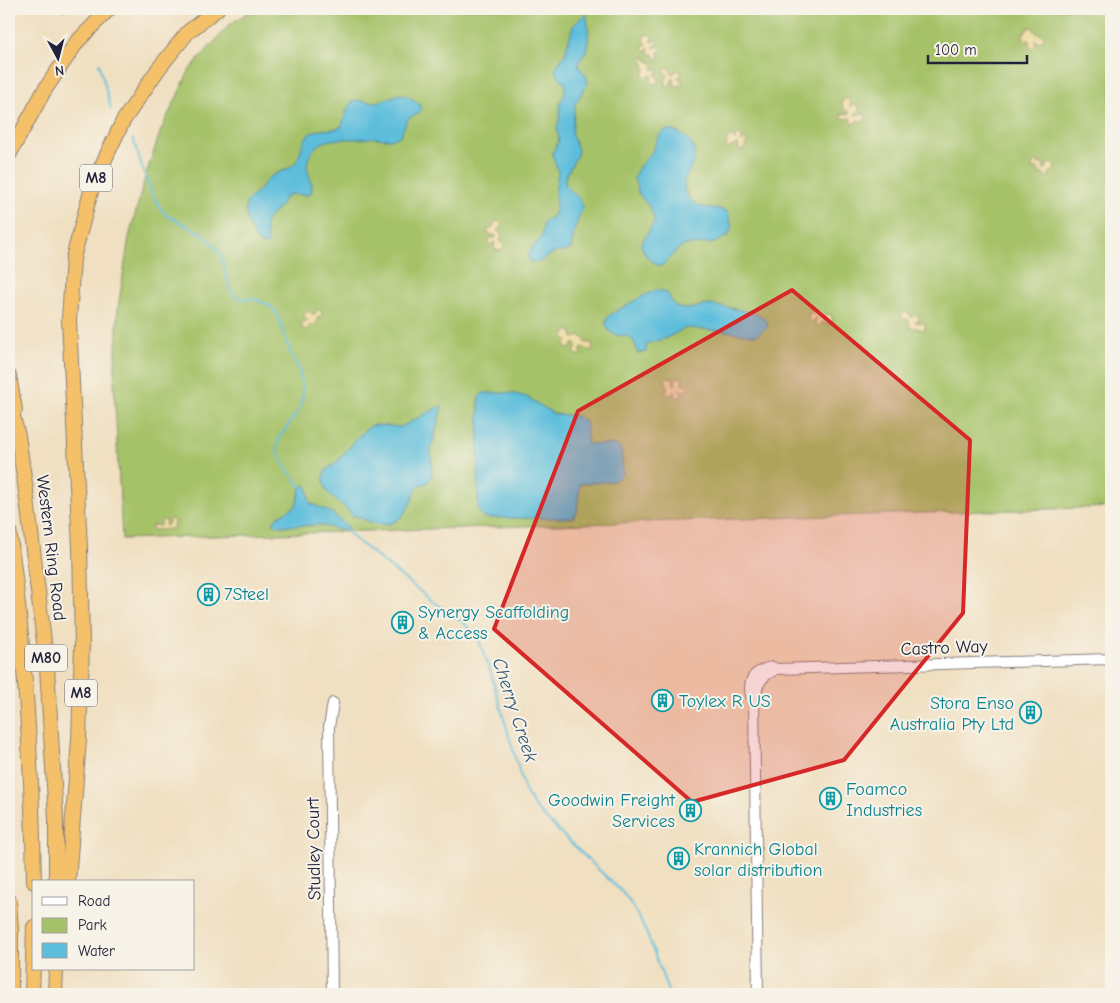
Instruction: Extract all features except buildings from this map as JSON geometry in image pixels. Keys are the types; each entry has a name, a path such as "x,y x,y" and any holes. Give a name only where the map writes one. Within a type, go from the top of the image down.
{"highway":[{"path":"9,155 44,91 77,42 109,9"},
{"name":"M8","path":"68,880 80,740 82,644 80,548 69,320 73,258 93,184 123,121 159,68 188,32 217,9"},
{"path":"9,376 18,436"},
{"name":"Western Ring Road","path":"9,401 18,436 47,676 56,819 56,880"},
{"name":"M80","path":"9,530 27,700 34,880"},
{"path":"9,900 11,994"},
{"path":"32,994 33,970"},
{"path":"55,994 56,970"}],"street":[{"name":"Castro Way","path":"758,994 754,706 758,683 765,675 777,669 1111,659"},
{"name":"Studley Court","path":"332,994 328,728 333,703"}],"highlighted area":[{"path":"792,290 970,440 963,613 844,760 692,802 494,629 578,411"}],"green space":[{"path":"253,9 1111,9 1111,507 122,539 114,386 118,308 129,237 146,174 161,130 190,69 229,25"}],"sand":[{"path":"1029,27 1044,37 1041,42 1035,41 1036,46 1034,48 1030,48 1029,40 1024,40 1023,32 1026,32"},
{"path":"649,34 652,36 651,42 657,40 658,42 653,48 662,47 658,52 660,56 658,59 655,59 654,54 649,54 649,48 646,52 643,49 643,46 647,44 644,36"},
{"path":"645,57 654,64 653,70 659,69 656,75 659,80 657,84 650,82 653,75 646,77 643,75 646,70 642,60"},
{"path":"665,68 669,68 673,74 678,70 682,72 678,77 683,80 681,85 675,86 673,77 670,86 667,85 665,80 668,76 664,71"},
{"path":"844,99 851,101 850,107 854,104 858,105 859,110 854,115 863,113 866,117 864,121 858,120 853,124 851,118 843,119 841,113 849,114 850,112 843,109 842,101"},
{"path":"741,135 741,142 745,139 747,140 744,150 739,150 738,144 726,148 728,137 732,137 735,140 736,136"},
{"path":"1037,161 1038,164 1043,164 1044,169 1051,163 1054,165 1055,169 1049,173 1049,177 1039,173 1038,169 1033,169 1032,164"},
{"path":"497,221 502,224 502,227 497,230 502,236 500,241 504,244 503,249 499,251 494,249 495,242 490,245 488,243 489,238 496,238 496,236 487,233"},
{"path":"319,310 322,313 318,317 317,324 311,324 307,330 303,329 301,323 308,320 304,314 309,311 314,316 316,311"},
{"path":"820,312 824,316 828,314 832,316 830,324 825,324 823,320 821,325 818,326 815,323 817,317 812,322 808,319 809,313 816,314"},
{"path":"904,312 909,313 911,318 914,315 919,316 919,319 915,322 925,323 925,329 911,328 909,320 902,318"},
{"path":"567,331 571,331 573,338 580,336 584,338 586,343 592,343 593,350 583,347 579,356 574,352 577,347 576,344 567,349 565,344 568,340 563,337"},
{"path":"667,377 673,378 674,385 676,384 675,379 678,377 683,380 681,384 687,384 688,388 686,391 678,389 682,394 681,397 675,396 674,391 672,395 667,394 668,387 665,380"},
{"path":"170,519 174,520 173,529 152,530 152,525 160,526 161,521 164,520 167,526"}],"water":[{"path":"586,13 588,40 586,51 578,66 586,75 588,83 575,104 572,135 578,150 565,178 566,186 579,198 583,206 575,228 571,249 554,253 539,262 534,262 530,261 528,254 542,236 543,223 553,216 556,208 555,195 558,171 552,154 559,140 557,129 560,103 565,93 565,85 555,69 565,54 573,26"},
{"path":"401,94 415,100 421,109 419,113 410,117 400,136 389,139 372,138 328,141 316,147 307,163 312,185 311,193 306,195 291,194 285,197 278,209 267,219 265,226 268,244 262,245 255,237 249,225 245,209 246,205 268,179 295,163 307,136 315,131 341,127 348,107 354,101 378,102"},
{"path":"666,130 682,135 693,148 694,159 684,183 689,198 702,207 728,212 732,227 728,236 714,243 687,245 679,248 663,265 659,266 647,257 642,248 641,244 654,222 654,217 650,208 639,194 634,179 638,168 651,153 658,137"},
{"path":"656,290 667,293 675,306 681,309 709,305 750,312 759,315 768,326 757,335 686,328 664,339 649,343 646,346 646,352 637,353 632,340 610,332 606,327 606,321 616,311"},
{"path":"483,393 511,393 527,397 554,414 576,416 585,421 588,444 616,445 621,449 623,474 614,481 580,484 577,512 573,518 485,518 478,511 479,397"},
{"path":"442,406 431,449 432,476 427,483 417,487 410,504 401,518 387,524 368,521 353,516 332,497 325,487 325,471 336,463 369,427 375,425 401,427"},
{"path":"307,485 310,503 332,513 349,528 341,530 321,525 278,526 273,523 277,517 296,506 301,487"}],"waterway":[{"name":"Cherry Creek","path":"99,63 111,109"},
{"name":"Cherry Creek","path":"133,139 150,188 166,215 201,233 216,247 221,255 229,286 234,295 241,299 254,299 269,305 277,314 290,352 299,369 303,390 302,401 297,413 279,438 277,450 284,465 302,488"},
{"name":"Cherry Creek","path":"344,528 432,601 464,623 478,638 491,674 525,791 536,809 622,892 630,903 650,941 669,994"}],"place":[{"name":"7Steel","path":"208,594"},
{"name":"Synergy Scaffolding & Access","path":"402,622"},
{"name":"Toylex R US","path":"663,701"},
{"name":"Stora Enso Australia Pty Ltd","path":"1030,713"},
{"name":"Foamco Industries","path":"830,799"},
{"name":"Goodwin Freight Services","path":"691,810"},
{"name":"Krannich Global solar distribution","path":"678,859"}]}
